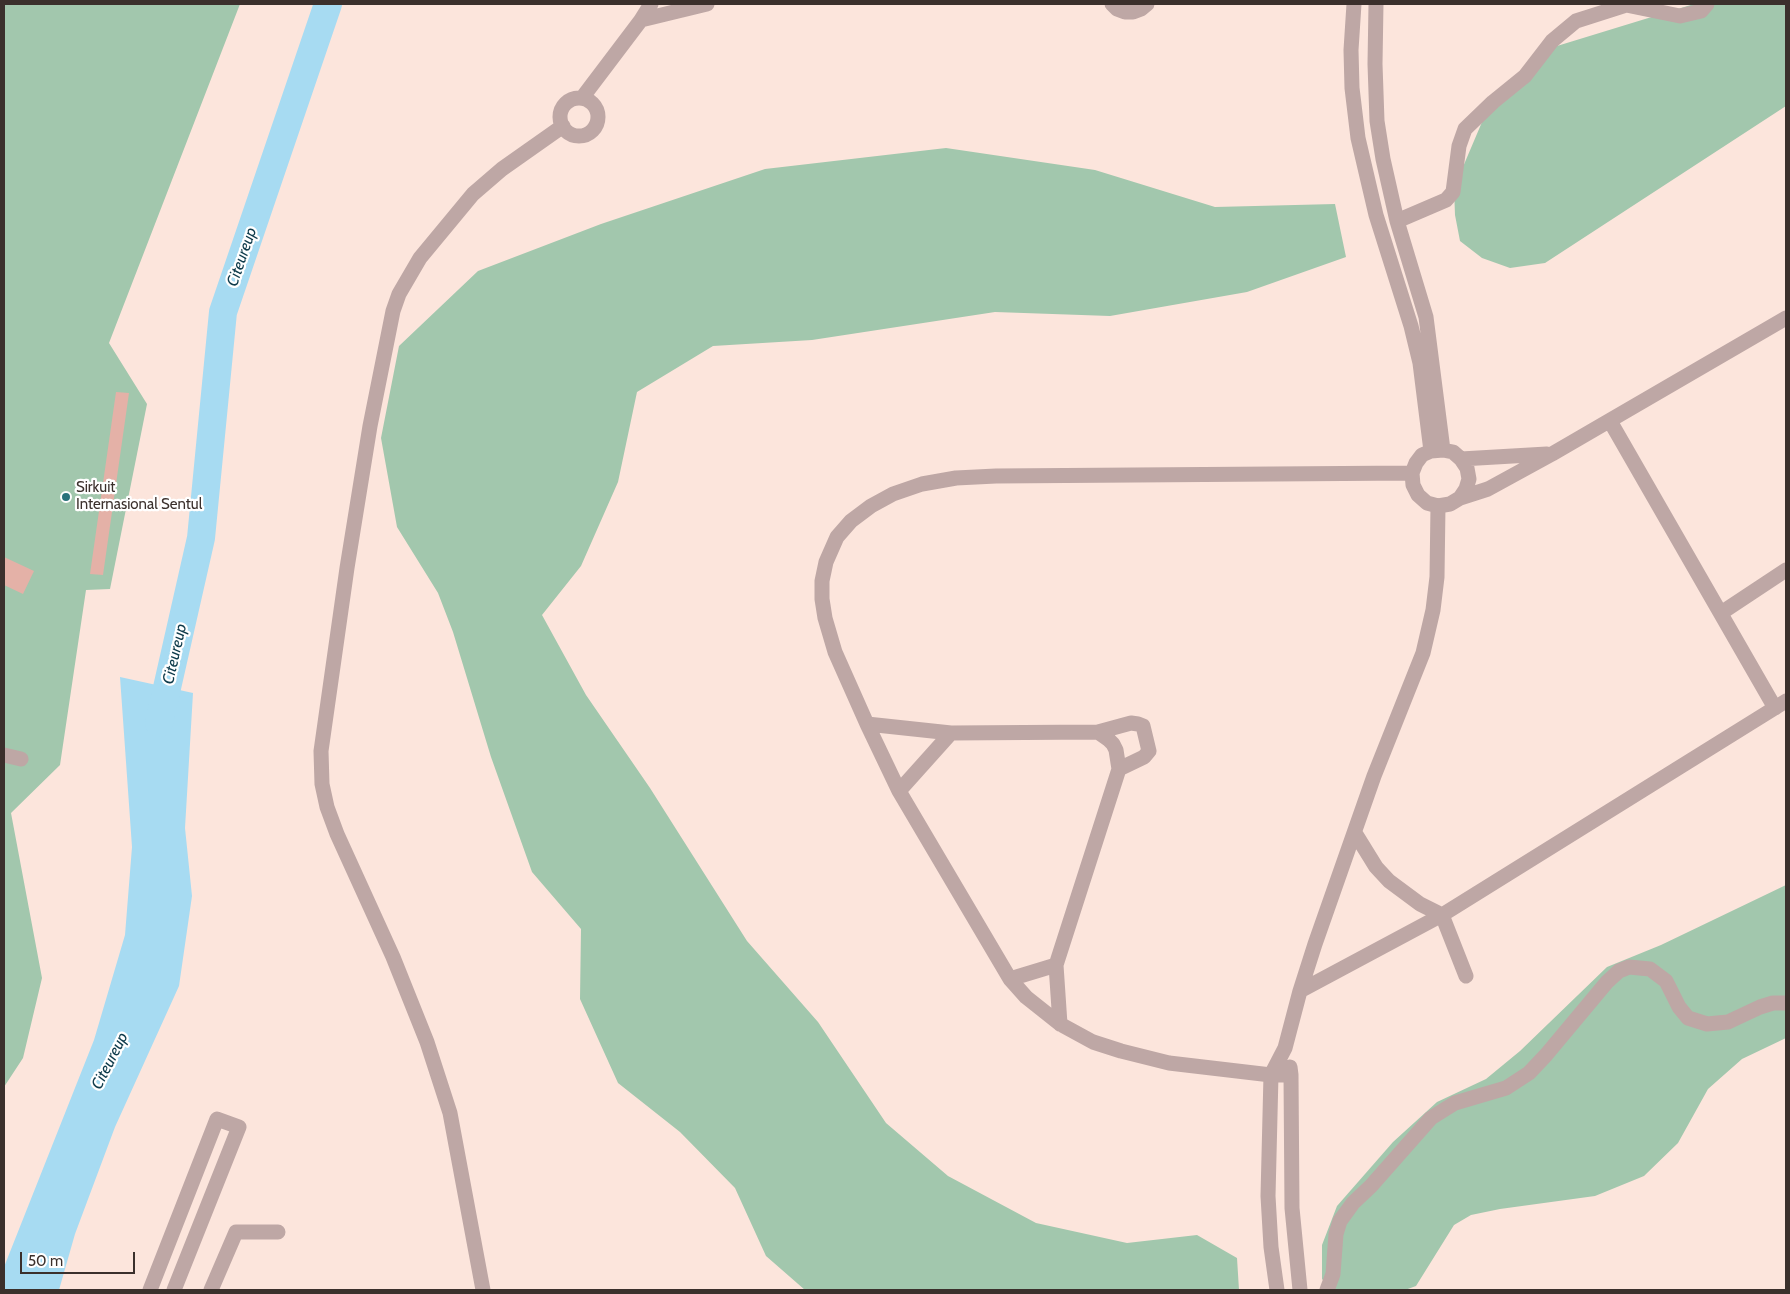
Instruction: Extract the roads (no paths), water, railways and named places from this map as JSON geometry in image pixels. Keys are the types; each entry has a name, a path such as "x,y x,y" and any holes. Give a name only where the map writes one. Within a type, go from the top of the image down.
{"street":[{"path":"582,98 651,4"},
{"path":"641,20 707,4"},
{"path":"1112,4 1117,9 1133,12 1146,4"},
{"path":"1354,4 1351,50 1352,88 1358,138 1376,216 1412,326 1437,450"},
{"path":"1376,4 1375,64 1377,121 1383,159 1397,221 1426,317 1437,450"},
{"path":"1397,221 1446,200 1453,192 1459,146 1465,129 1493,102 1525,76 1552,41 1576,22 1626,5 1680,16 1702,11 1707,4"},
{"path":"574,98 582,98 594,105 597,111 596,125 587,134 580,136 567,131 563,126 560,118 566,103 574,98"},
{"path":"483,1290 450,1113 427,1042 400,974 327,807 322,784 321,751 347,568 370,426 393,311 399,294 420,258 473,194 502,169 563,126"},
{"path":"1460,498 1466,489 1469,478 1467,468 1461,458 1453,452 1437,450 1422,456 1416,463 1412,473 1412,485 1418,495 1427,503 1438,506 1450,504 1460,498 1488,489 1610,422 1786,318"},
{"path":"1300,991 1442,915 1781,704 1721,613 1610,422"},
{"path":"1461,458 1552,454"},
{"path":"1292,1075 1272,1075 1159,1060 1093,1042 1060,1024 1026,996 1010,979 898,790 866,724 835,652 825,618 822,580 826,562 837,537 851,521 871,506 893,494 922,484 956,478 996,476 1412,473"},
{"path":"1277,1290 1271,1247 1268,1196 1272,1075 1285,1048 1300,991 1374,776 1423,653 1435,594 1438,506"},
{"path":"1721,613 1786,570"},
{"path":"866,724 951,733 1098,732 1131,723 1143,726 1149,751 1144,757 1119,770"},
{"path":"1060,1024 1056,965 1119,770 1116,750 1113,744 1108,738 1098,732"},
{"path":"898,790 951,733"},
{"path":"4,755 21,759"},
{"path":"1355,833 1376,867 1389,881 1420,904 1442,915 1466,976"},
{"path":"1010,979 1056,965"},
{"path":"1327,1290 1333,1274 1336,1234 1340,1221 1353,1203 1371,1186 1431,1118 1455,1103 1506,1088 1529,1073 1607,982 1619,971 1629,967 1650,969 1666,980 1679,1007 1688,1018 1707,1024 1728,1022 1760,1007 1773,1003 1786,1003"},
{"path":"1285,1048 1292,1075 1292,1208 1300,1290"},
{"path":"150,1290 217,1119 239,1127 174,1290"},
{"path":"211,1290 236,1232 278,1232"}],"water":[{"path":"120,677 193,693 185,828 192,896 179,986 115,1127 75,1234 59,1290 4,1290 4,1267 94,1040 125,935 132,847"}],"waterway":[{"name":"Citeureup","path":"159,723 201,538 223,312 328,4"}],"place":[{"name":"Sirkuit Internasional Sentul","path":"66,497"}]}
